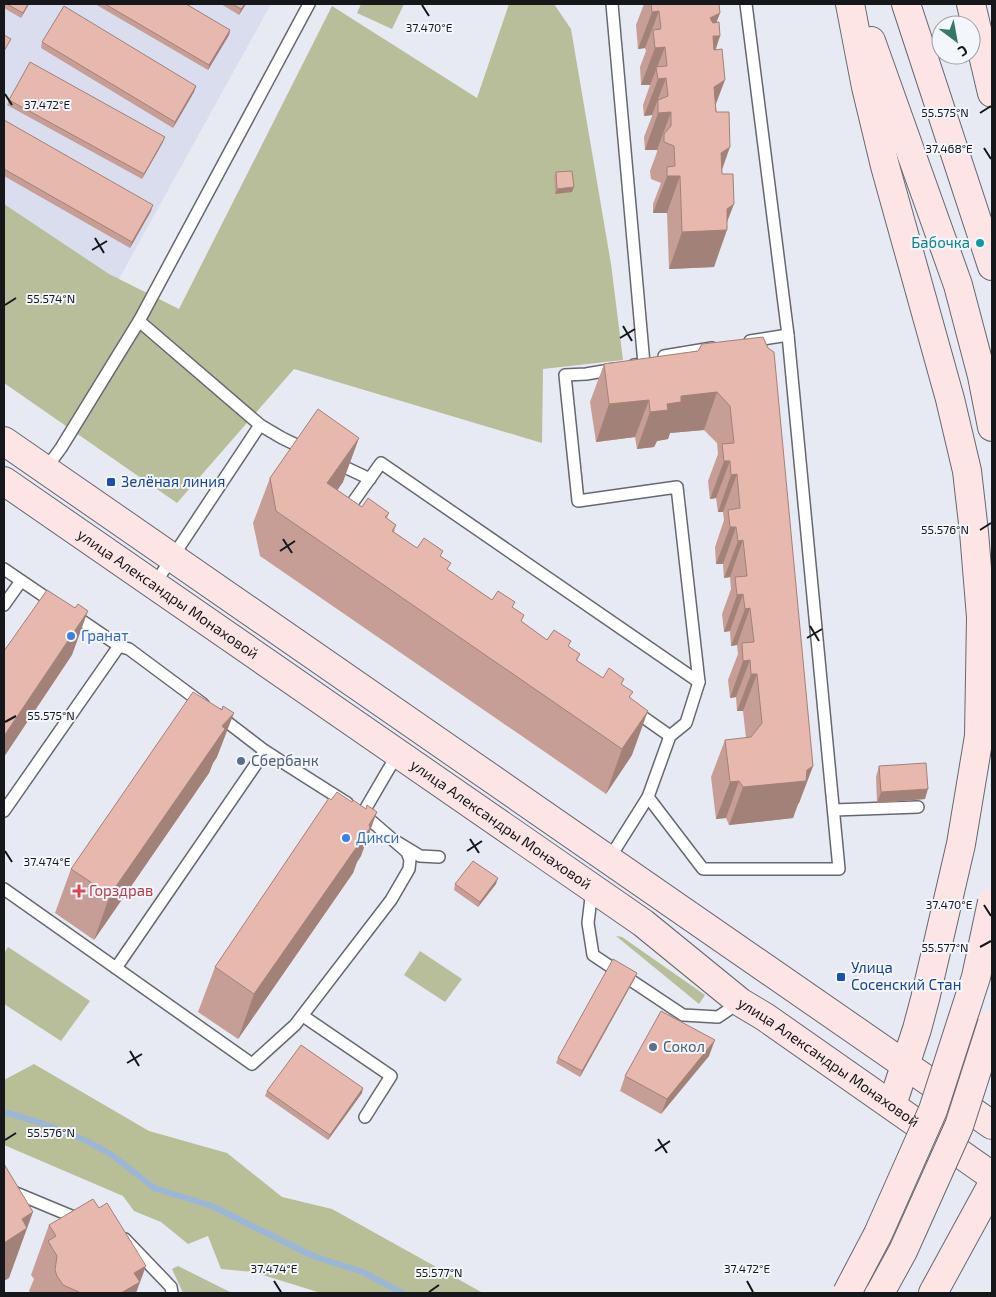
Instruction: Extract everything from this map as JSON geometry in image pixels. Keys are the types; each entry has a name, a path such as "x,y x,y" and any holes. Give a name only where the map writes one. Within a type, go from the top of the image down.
{"main road":[{"path":"850,4 866,87 883,158 950,399 967,471 981,617 979,736 964,825 934,964 917,1030 892,1105"},
{"path":"858,4 958,286 982,376 992,427"},
{"path":"906,4 992,266"},
{"path":"971,4 992,93"},
{"path":"4,442 173,557 992,1125"},
{"name":"улица Александры Монаховой","path":"4,482 643,923 740,1002 765,1017 992,1176"},
{"path":"847,1293 878,1234 933,1110 976,977 992,902"},
{"path":"880,1293 903,1251 959,1126 992,1023"},
{"path":"934,1293 992,1185"}],"lane":[{"path":"45,470 139,321 309,4"},
{"path":"612,4 644,364"},
{"path":"648,797 703,869 839,869 788,335 746,4"},
{"path":"139,321 260,424 282,438 370,478"},
{"path":"609,859 648,797 670,736 686,722 699,682 678,486 578,501 565,375 586,374 644,364 653,358 788,335"},
{"path":"154,585 260,424"},
{"path":"355,517 346,512 381,463 699,682"},
{"path":"4,569 119,646 130,650 265,751 363,813 407,852 410,860 408,869 391,900 303,1016 252,1064 4,888"},
{"path":"4,605 21,581"},
{"path":"4,810 119,646"},
{"path":"622,702 670,736"},
{"path":"116,968 265,751"},
{"path":"363,813 398,754"},
{"path":"834,810 918,807"},
{"path":"392,839 420,856 438,857"},
{"path":"592,888 588,923 593,955 683,1015 718,1017 740,1002"},
{"path":"303,1016 391,1076 365,1117"},
{"path":"4,1188 92,1225"},
{"path":"119,1236 128,1240 171,1287 172,1293"}],"shaded area":[{"path":"4,4 271,4 105,304 4,231"}],"green space":[{"path":"361,4 404,4 392,29 357,13"},
{"path":"509,4 554,4 571,29 611,264 623,360 543,369 542,443 294,369 177,503 4,383 4,204 109,274 179,309 332,6 477,98"},
{"path":"616,936 622,937 705,995 699,1004"},
{"path":"8,947 90,1001 61,1041 4,1004 4,953"},
{"path":"420,951 462,979 445,1002 404,975"},
{"path":"34,1064 149,1131 227,1153 282,1197 332,1209 483,1293 321,1293 253,1272 221,1269 208,1236 188,1244 161,1222 134,1211 123,1196 4,1145 4,1080"},
{"path":"178,1266 231,1293 183,1293 172,1269"}],"building":[{"path":"7,4 28,4 23,13"},
{"path":"105,4 186,4 230,30 209,65"},
{"path":"232,4 245,4 241,9"},
{"path":"651,4 719,4 720,13 710,18 713,23 719,22 720,36 713,36 714,50 722,49 725,80 714,87 716,112 729,112 730,147 721,153 722,174 733,174 734,204 727,209 727,230 682,232 680,176 667,176 667,167 675,166 674,146 664,142 664,134 671,126 671,112 658,113 658,100 668,96 666,78 658,79 656,67 667,66 665,47 655,48 653,30 661,29 659,11 652,12"},
{"path":"64,6 196,86 175,122 42,42"},
{"path":"4,35 11,39 4,51"},
{"path":"30,62 165,137 144,174 9,100"},
{"path":"4,120 153,205 132,242 4,169"},
{"path":"572,171 574,187 557,189 556,172"},
{"path":"763,337 768,348 774,352 813,766 807,770 806,781 743,787 739,781 730,782 725,740 751,737 762,723 757,674 751,674 750,660 743,661 742,643 754,642 750,608 745,609 743,594 737,595 735,577 747,576 743,540 738,541 736,527 730,527 728,510 740,508 737,474 731,475 730,461 724,461 722,444 734,443 730,406 717,392 681,396 681,402 667,404 668,410 650,412 649,400 609,404 604,364 698,351 702,344"},
{"path":"318,409 359,438 327,483 362,507 368,498 389,513 385,517 396,525 392,531 417,548 424,538 443,551 440,556 451,563 447,569 492,600 498,591 515,602 512,607 524,615 521,621 547,640 554,630 571,641 568,646 580,654 576,660 603,678 609,668 624,679 621,684 633,692 629,697 648,711 622,749 276,511 270,478"},
{"path":"47,590 75,608 78,604 88,611 4,736 4,651"},
{"path":"193,692 222,710 223,706 234,713 222,726 225,729 110,895 71,869"},
{"path":"926,763 928,789 881,792 879,766"},
{"path":"337,792 366,809 367,805 377,812 369,825 370,828 254,994 215,967 329,798 331,800"},
{"path":"473,861 498,878 480,902 455,884"},
{"path":"613,959 637,973 582,1071 558,1058"},
{"path":"661,1011 715,1040 667,1099 625,1076"},
{"path":"301,1045 363,1088 330,1135 267,1091"},
{"path":"4,1164 33,1212 22,1219 27,1228 4,1243"},
{"path":"93,1199 99,1208 107,1203 146,1266 134,1273 140,1282 121,1293 80,1293 63,1285 55,1270 57,1256 48,1241 56,1236 49,1225"}],"waterway":[{"path":"4,1112 38,1122 85,1140 112,1155 154,1188 212,1206 313,1256 363,1272 402,1293"}],"place":[{"name":"Бабочка","path":"980,243"},
{"name":"Зелёная линия","path":"111,482"},
{"name":"Гранат","path":"71,636"},
{"name":"Сбербанк","path":"241,761"},
{"name":"Дикси","path":"346,838"},
{"name":"Горздрав","path":"79,891"},
{"name":"Улица Сосенский Стан","path":"841,977"},
{"name":"Сокол","path":"653,1047"}]}
